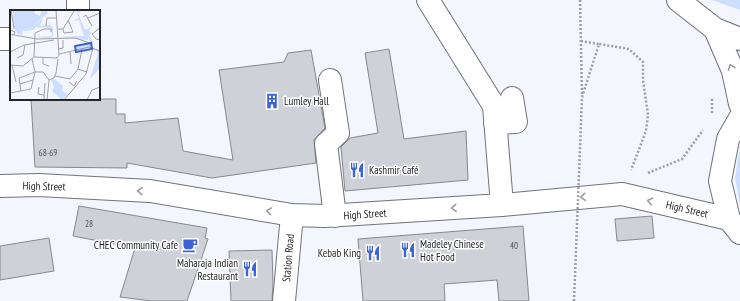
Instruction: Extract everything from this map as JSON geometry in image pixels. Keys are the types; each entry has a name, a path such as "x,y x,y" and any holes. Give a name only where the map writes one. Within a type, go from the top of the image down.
{"street":[{"path":"428,0 494,106 502,205"},
{"path":"678,0 715,29 740,39"},
{"path":"715,29 733,71 740,104"},
{"path":"0,38 10,40"},
{"path":"330,80 338,133 326,144 335,216"},
{"path":"496,123 516,122 512,98"},
{"path":"735,226 720,181 728,139 740,118"},
{"name":"High Street","path":"0,186 38,185 150,191 292,215 335,216 502,205 624,188 735,226"},
{"name":"Station Road","path":"284,301 292,215"}],"path":[{"path":"574,301 582,97 580,0"},
{"path":"581,41 629,49 643,62 642,80 648,115 646,131 624,188"},
{"path":"582,97 599,44"},
{"path":"712,96 712,118"},
{"path":"624,188 682,159 707,124"}],"shaded area":[{"path":"712,0 740,0 740,10"},
{"path":"740,146 740,206 735,178"}],"building":[{"path":"389,49 404,139 466,131 468,180 345,191 341,147 350,138 378,133 365,53"},
{"path":"311,50 325,128 314,140 316,163 212,178 127,163 127,168 35,167 31,100 116,99 116,114 125,114 125,123 178,118 183,151 233,160 219,70 284,62 288,53"},
{"path":"79,206 207,228 205,238 208,239 187,301 152,301 120,297 135,248 73,236"},
{"path":"652,216 654,238 617,241 615,219"},
{"path":"523,226 529,301 499,301 497,280 444,284 445,301 363,301 358,239"},
{"path":"49,238 54,271 0,280 0,246"},
{"path":"272,250 272,301 231,301 229,251"}],"place":[{"name":"Lumley Hall","path":"272,101"},
{"name":"Kashmir Café","path":"357,170"},
{"name":"CHEC Community Cafe","path":"190,245"},
{"name":"Madeley Chinese Hot Food","path":"408,250"},
{"name":"Kebab King","path":"373,253"},
{"name":"Maharaja Indian Restaurant","path":"250,269"}]}
